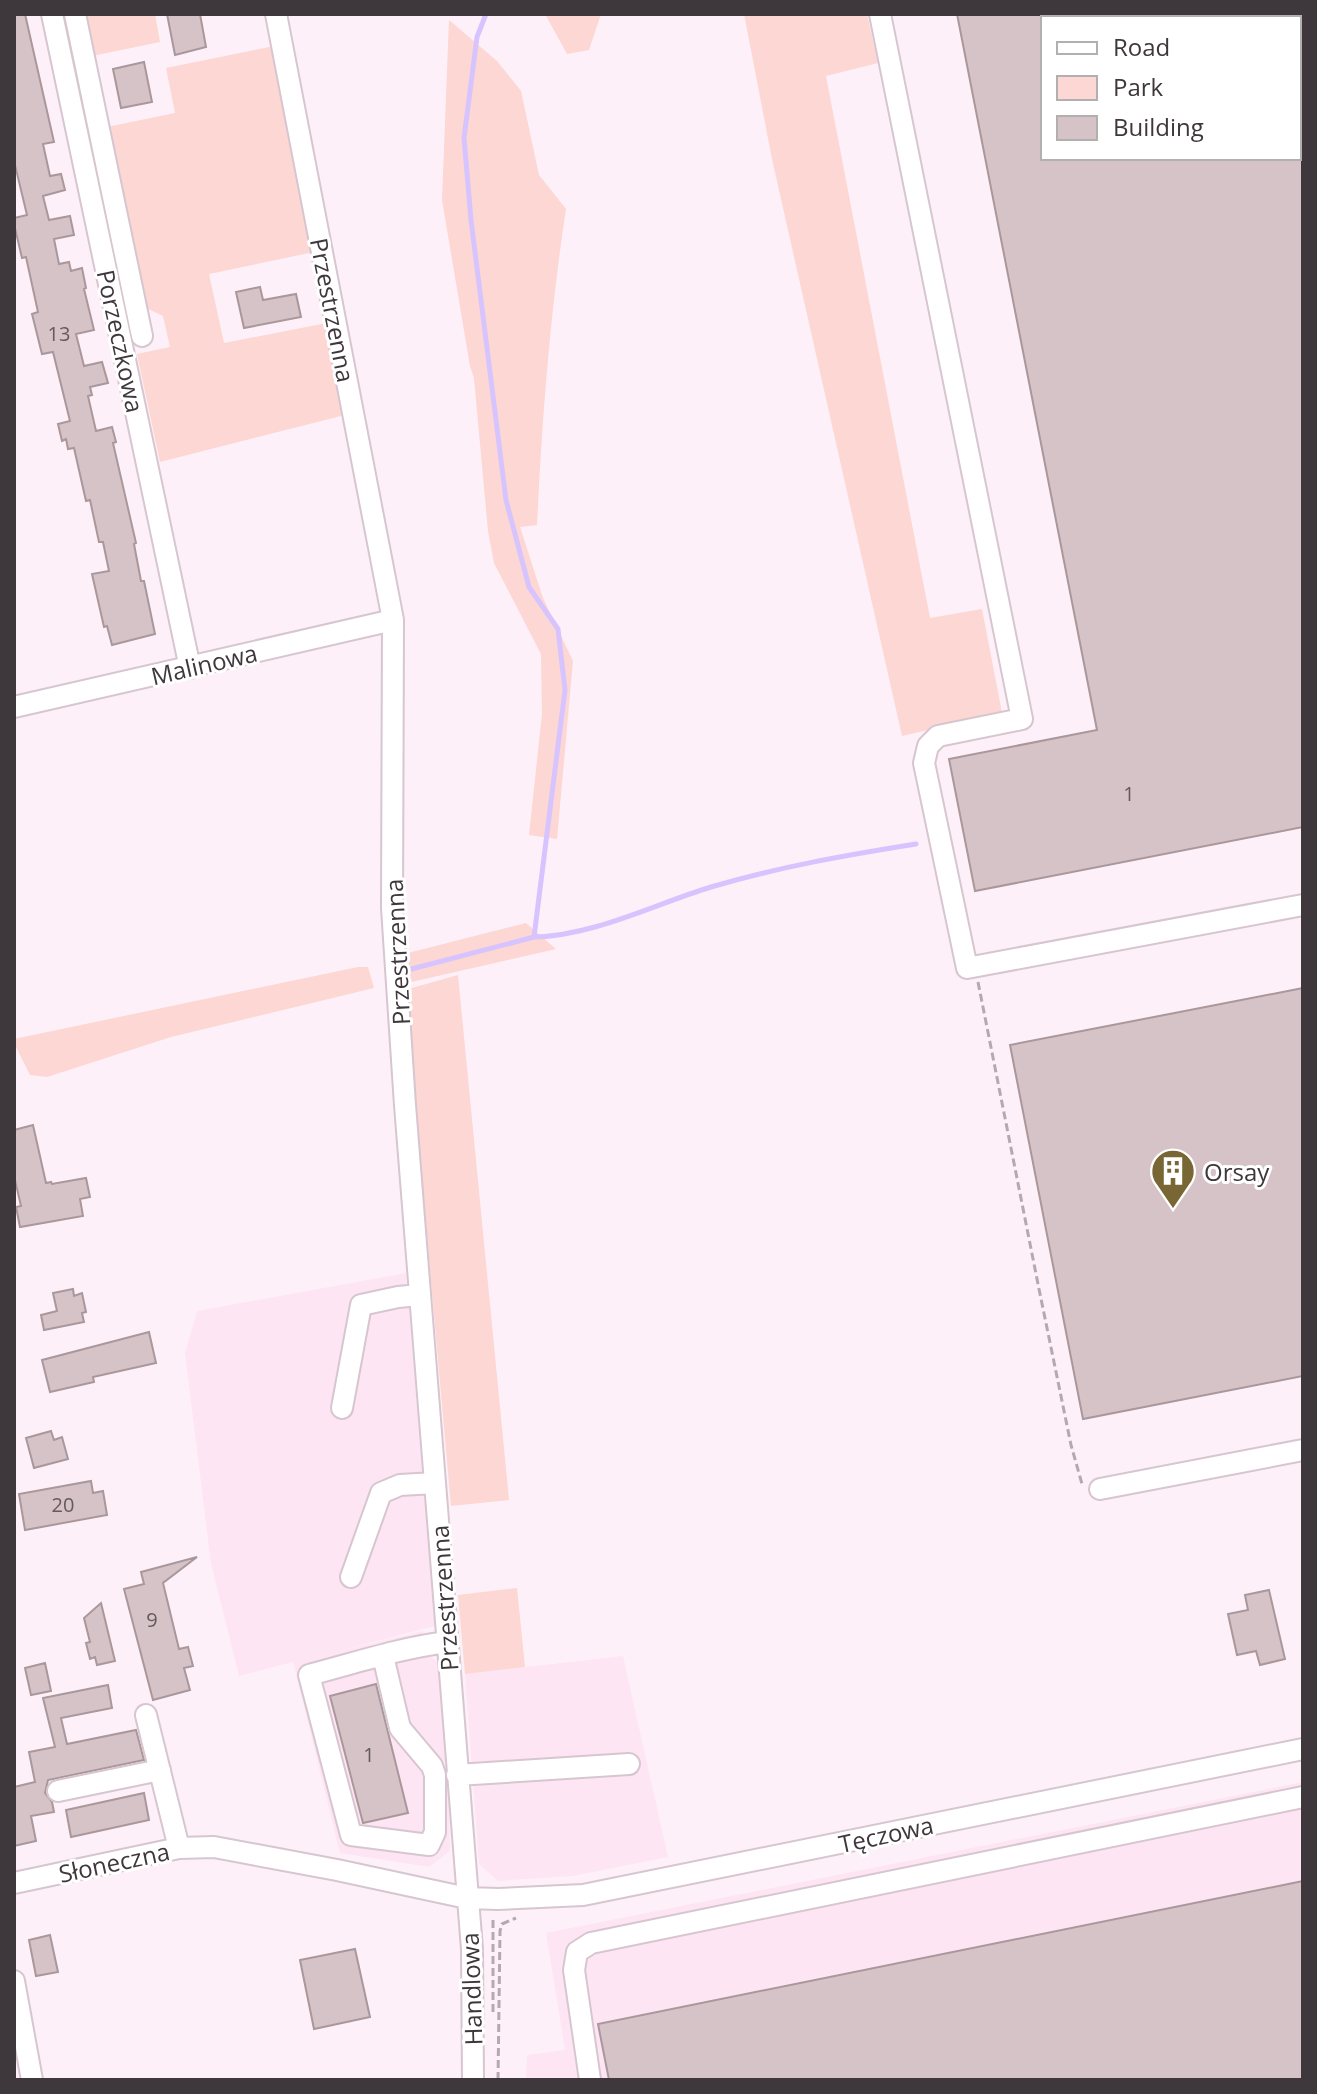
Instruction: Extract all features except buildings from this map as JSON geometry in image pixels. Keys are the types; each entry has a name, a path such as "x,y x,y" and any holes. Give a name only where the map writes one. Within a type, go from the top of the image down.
{"street":[{"name":"Porzeczkowa","path":"52,14 190,668"},
{"path":"75,14 142,336"},
{"name":"Przestrzenna","path":"276,14 393,620 392,908 467,1898"},
{"path":"880,14 1022,719 938,736 928,746 924,763 967,968 1303,905"},
{"name":"Malinowa","path":"14,707 393,620"},
{"path":"342,1408 361,1305 420,1295"},
{"path":"1100,1489 1303,1450"},
{"path":"351,1577 381,1493 400,1485 435,1483"},
{"path":"383,1656 400,1728 432,1766 435,1775 435,1832 429,1845 351,1835 309,1675 383,1656 447,1642"},
{"path":"146,1715 179,1848"},
{"name":"Tęczowa","path":"214,1847 467,1898 583,1895 1303,1749"},
{"path":"457,1775 629,1764"},
{"path":"58,1791 160,1770"},
{"path":"590,2080 574,1970 577,1952 591,1943 1303,1797"},
{"name":"Słoneczna","path":"14,1883 179,1848 214,1847"},
{"name":"Handlowa","path":"467,1898 474,1988 473,2080"},
{"path":"14,1981 32,2080"}],"path":[{"path":"975,967 1071,1445 1084,1491 1100,1489"},
{"path":"492,2016 493,1916"},
{"path":"498,2080 501,1928"}],"shaded area":[{"path":"406,1273 435,1626 327,1654 423,1631 427,1654 442,1665 448,1740 450,1851 429,1867 340,1853 293,1662 239,1676 211,1564 185,1353 197,1311"},
{"path":"623,1656 668,1857 573,1876 498,1881 479,1864 465,1674"},
{"path":"1303,1782 1303,2080 526,2080 527,2055 565,2050 546,1933"}],"green space":[{"path":"83,14 155,14 160,42 92,56"},
{"path":"545,14 601,14 589,50 567,54"},
{"path":"744,14 867,14 878,63 826,76 930,618 982,609 1002,713 902,736 772,159"},
{"path":"449,20 497,61 521,91 539,175 566,209 547,366 537,525 520,527 543,598 573,661 557,839 529,835 542,714 541,654 494,563 488,531 474,378 442,200"},
{"path":"274,46 314,252 209,274 224,343 327,323 345,415 160,462 137,354 170,347 163,316 144,307 107,127 175,113 166,68"},
{"path":"526,923 556,949 407,983 408,953"},
{"path":"368,967 374,988 171,1037 47,1077 30,1075 14,1043 14,1039"},
{"path":"458,975 509,1500 451,1506 405,990"},
{"path":"517,1588 525,1667 465,1674 458,1595"}],"waterway":[{"path":"404,971 534,937 565,690 558,629 529,587 506,500 471,220 464,138 477,37 486,14"},
{"path":"534,937 601,925 762,873 916,844"}],"place":[{"name":"Orsay","path":"1173,1210"}]}
